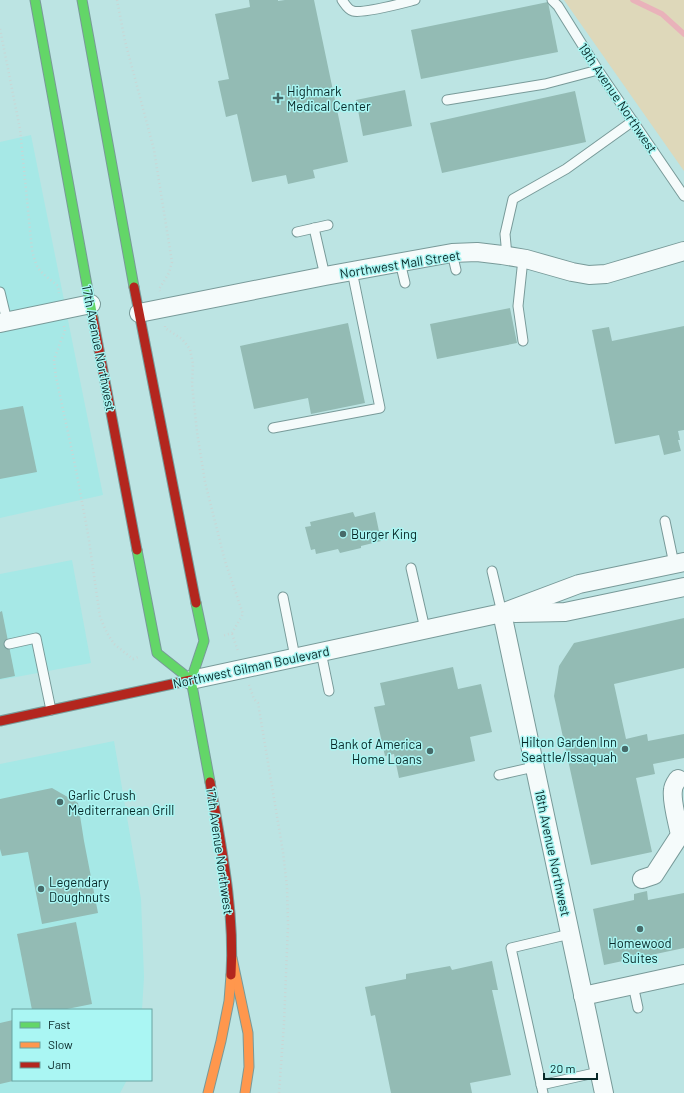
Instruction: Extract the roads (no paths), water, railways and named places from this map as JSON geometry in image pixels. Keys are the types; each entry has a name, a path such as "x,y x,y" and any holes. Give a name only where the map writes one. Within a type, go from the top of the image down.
{"main road":[{"name":"17th Avenue Northwest","path":"35,0 157,653 191,680"},
{"name":"17th Avenue Northwest","path":"82,0 139,313 204,641 191,680 224,862 229,906 232,958 229,1001 208,1093"},
{"name":"Northwest Gilman Boulevard","path":"0,721 191,680"},
{"path":"232,958 248,1033 249,1067 245,1093"}],"street":[{"name":"Northwest Mall Street","path":"139,313 325,276 452,253 477,252 515,257 589,275 606,274 684,251"},
{"path":"3,322 91,304"},
{"name":"Northwest Gilman Boulevard","path":"191,680 502,613 578,584 679,563"},
{"name":"Northwest Gilman Boulevard","path":"502,613 565,612 684,587"},
{"name":"18th Avenue Northwest","path":"502,613 604,1093"},
{"path":"642,878 654,875 680,836 672,792 678,779"},
{"path":"583,996 684,974"}],"lane":[{"path":"342,0 352,11 362,11 415,0"},
{"name":"19th Avenue Northwest","path":"552,0 558,6 598,70 684,196"},
{"path":"447,100 544,84 598,70"},
{"path":"523,341 518,306 515,257 505,234 513,199 566,169 633,121"},
{"path":"297,232 328,225"},
{"path":"314,228 325,276"},
{"path":"452,253 456,270"},
{"path":"400,262 405,283"},
{"path":"273,428 380,408 352,271"},
{"path":"0,292 3,322"},
{"path":"665,521 679,563"},
{"path":"411,568 425,629"},
{"path":"492,571 502,613"},
{"path":"283,597 296,657"},
{"path":"9,644 36,638 51,710"},
{"path":"321,652 329,691"},
{"path":"499,774 534,767"},
{"path":"570,934 511,948 542,1089 599,1072"},
{"path":"633,985 638,1008"}],"waterway":[{"path":"633,0 662,14 684,34"}],"place":[{"name":"Highmark Medical Center","path":"278,98"},
{"name":"Burger King","path":"343,534"},
{"name":"Hilton Garden Inn Seattle/Issaquah","path":"625,749"},
{"name":"Bank of America Home Loans","path":"430,751"},
{"name":"Garlic Crush Mediterranean Grill","path":"60,802"},
{"name":"Legendary Doughnuts","path":"41,889"},
{"name":"Homewood Suites","path":"640,929"}]}
